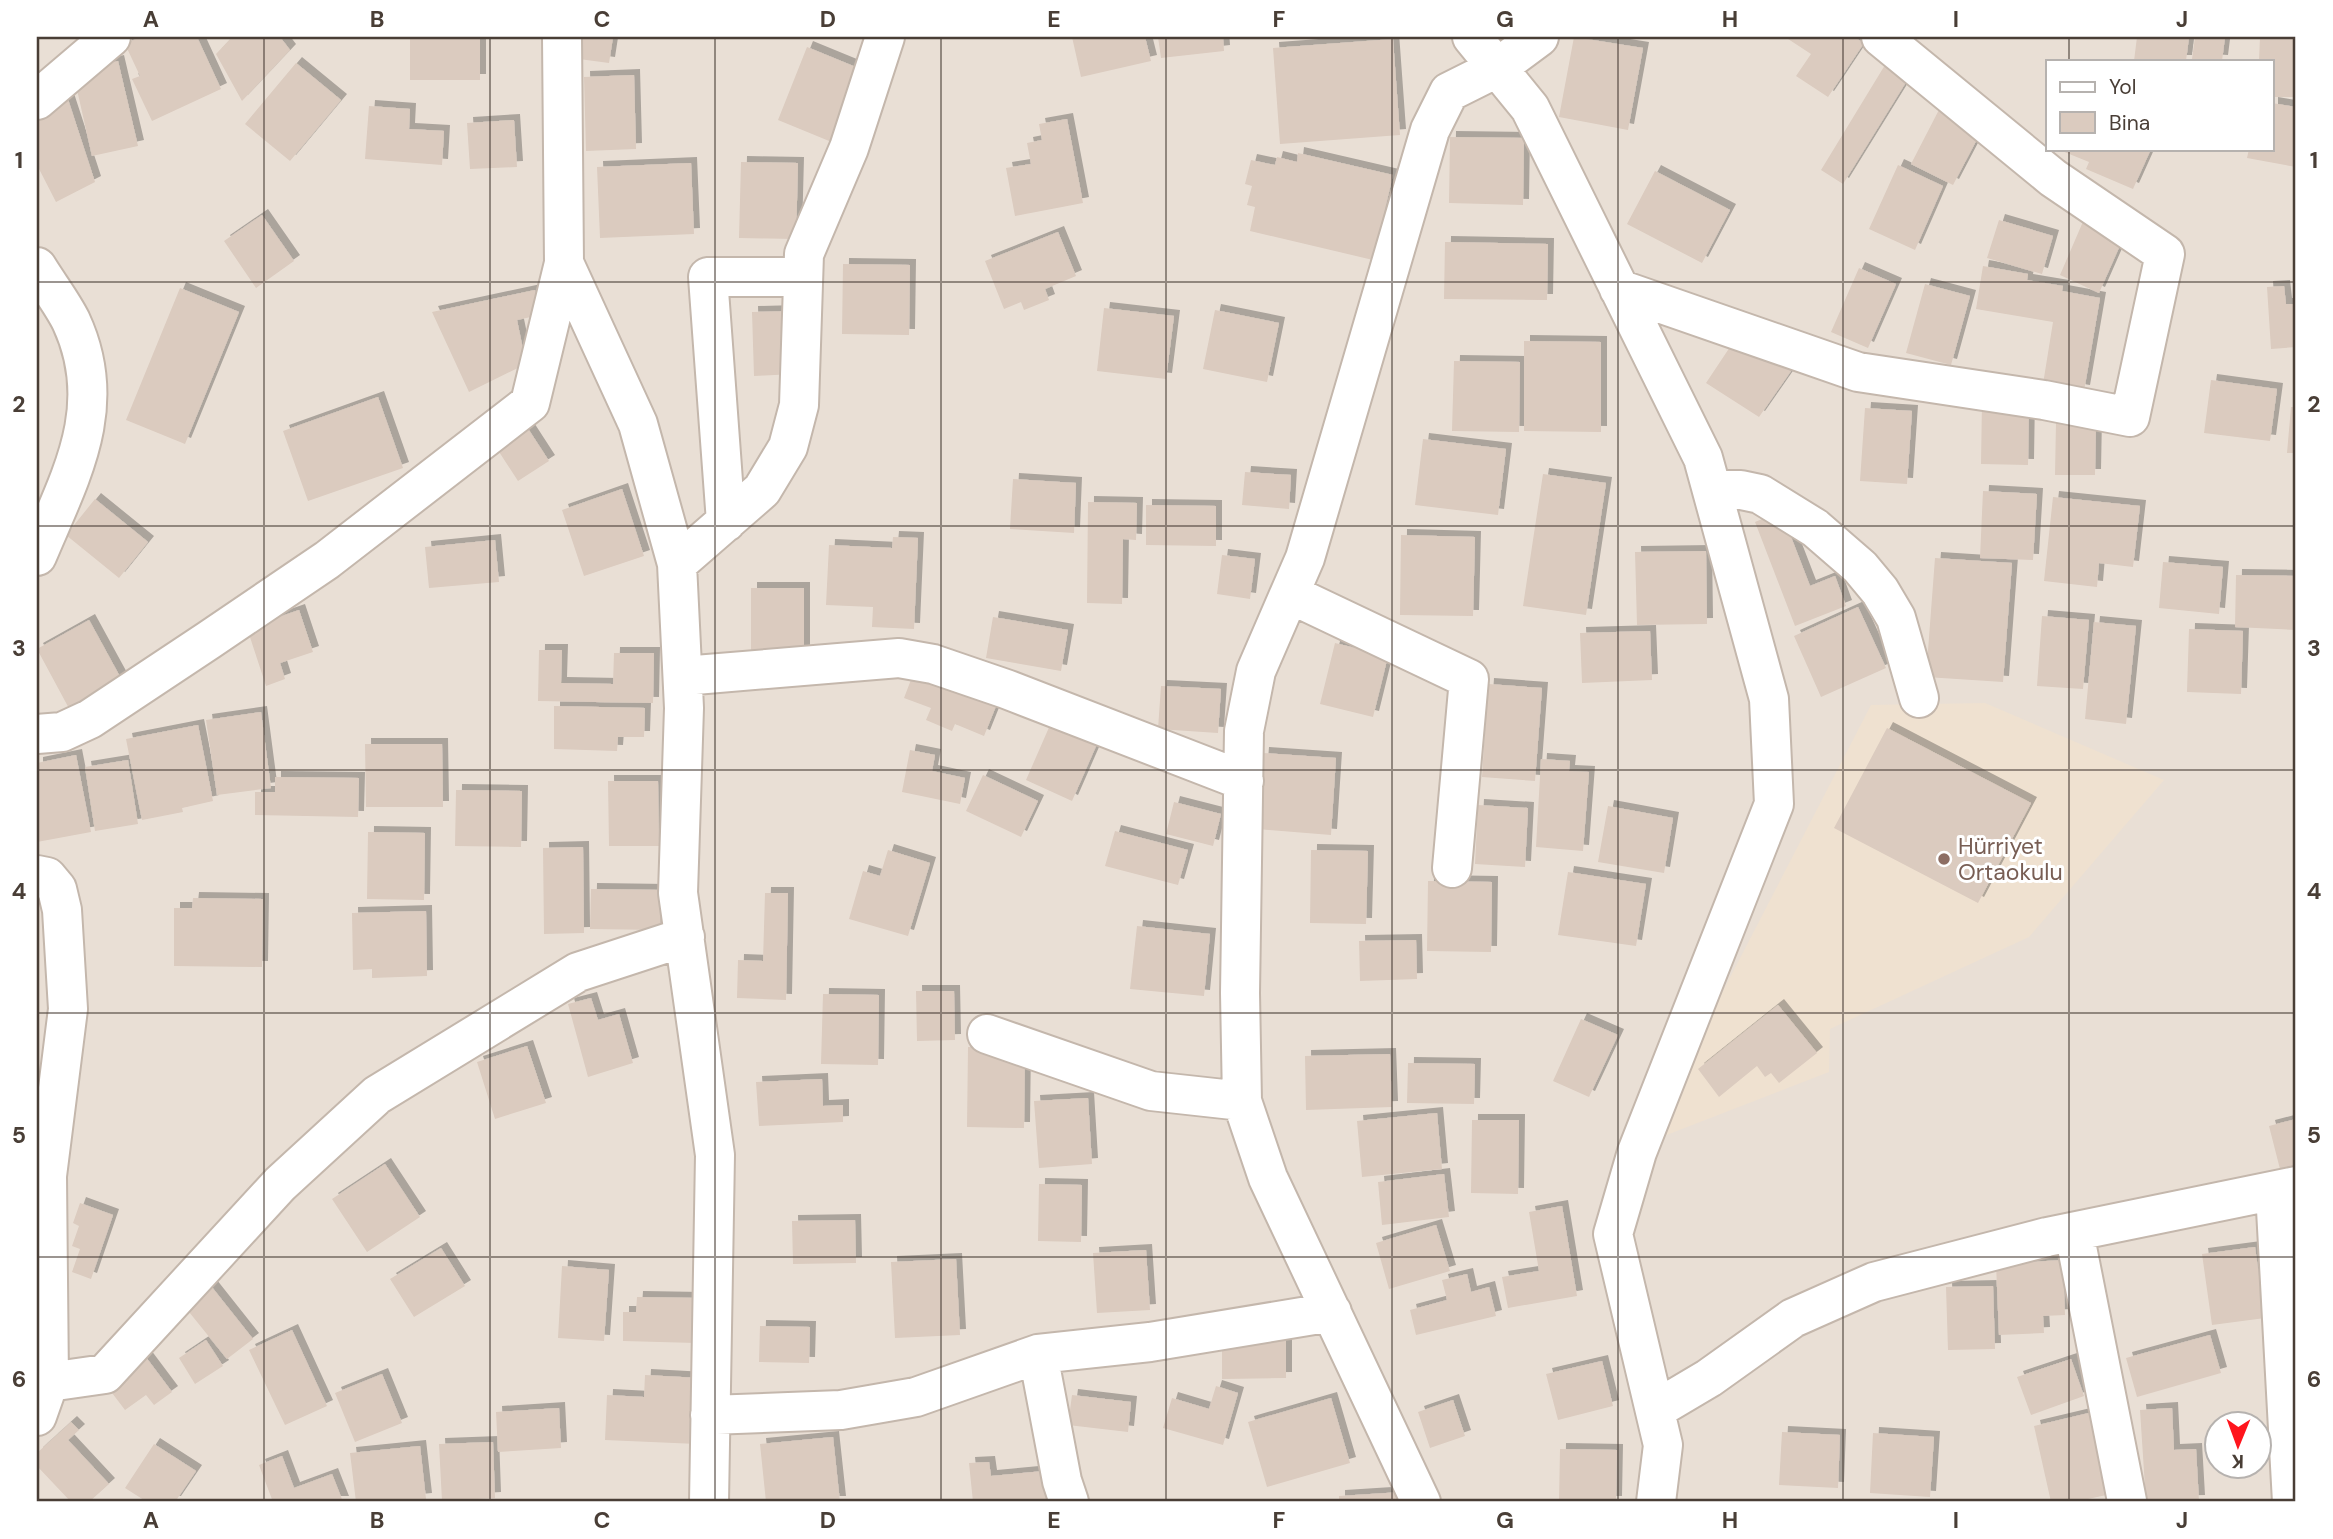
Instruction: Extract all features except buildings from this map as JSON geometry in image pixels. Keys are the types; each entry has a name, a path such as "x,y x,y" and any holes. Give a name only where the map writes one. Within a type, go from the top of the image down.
{"street":[{"path":"37,734 62,732 90,719 220,633 327,560 530,403 564,263 562,37"},
{"path":"677,565 762,490 788,447 799,405 804,254 849,148 885,37"},
{"path":"1472,37 1530,108 1703,458 1769,699 1774,804 1637,1152 1612,1234 1663,1445 1656,1502"},
{"path":"1421,1502 1268,1178 1242,1101 1240,993 1244,732 1255,671 1305,558 1430,130 1449,92 1497,68 1539,37"},
{"path":"1619,289 1858,372 2044,400 2130,417 2165,254 2053,178 1881,37"},
{"path":"37,100 95,44"},
{"path":"564,263 638,424 677,565 684,708 678,893 715,1155 709,1502"},
{"path":"37,267 71,321 84,361 88,405 80,451 37,555"},
{"path":"726,522 708,277 803,277"},
{"path":"1712,490 1741,490 1760,494 1815,528 1860,567 1880,591 1896,618 1919,698"},
{"path":"1290,594 1469,679 1452,867"},
{"path":"683,676 900,658 933,664 1244,781"},
{"path":"37,875 47,877 57,889 62,910 68,1009 47,1176 43,1399 105,1374 280,1184 377,1095 578,972 685,937"},
{"path":"986,1034 1151,1091 1242,1101"},
{"path":"1655,1410 1709,1378 1793,1318 1874,1282 2074,1232 2286,1188 2291,1502"},
{"path":"2074,1232 2127,1501"},
{"path":"710,1415 841,1410 916,1397 1038,1353 1150,1342 1332,1312"},
{"path":"1038,1353 1062,1481 1069,1502"}],"shaded area":[{"path":"37,37 2296,37 2296,1502 37,1502"},
{"name":"Hürriyet Ortaokulu","path":"1985,703 2164,780 2029,937 1830,1029 1829,1072 1664,1136 1675,1084 1871,705"}],"place":[{"name":"Hürriyet Ortaokulu","path":"1944,859"}]}
